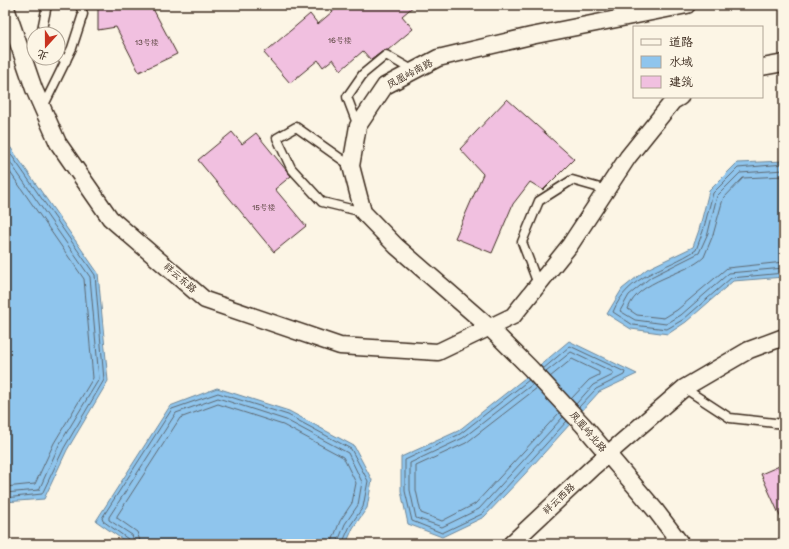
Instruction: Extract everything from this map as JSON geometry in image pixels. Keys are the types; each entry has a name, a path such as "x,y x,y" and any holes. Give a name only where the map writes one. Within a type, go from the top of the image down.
{"street":[{"name":"祥云东路","path":"5,5 34,89 58,143 110,218 205,300 340,346 438,352 512,316 570,245 628,157 673,101 678,98"},
{"name":"凤凰岭南路","path":"489,327 396,246 363,212 351,166 358,126 385,86 438,58 531,36 687,5"},
{"path":"763,66 784,64"},
{"name":"凤凰岭北路","path":"489,327 530,368 583,425 681,544"},
{"name":"祥云西路","path":"510,544 684,388 749,350 784,337"}],"lane":[{"path":"43,26 47,5"},
{"path":"66,61 72,48 83,14 80,5"},
{"path":"358,126 347,97 363,74 386,55 414,70"},
{"path":"42,108 63,66"},
{"path":"351,166 296,127 277,138 292,168 322,202 363,212"},
{"path":"538,284 522,242 539,201 572,180 606,190"},
{"path":"684,388 730,418 784,424"}],"water":[{"path":"5,134 6,141 98,273 108,381 67,450 44,499 5,502"},
{"path":"784,161 784,277 733,281 686,322 668,334 631,329 607,314 622,289 647,269 693,247 709,191 737,163"},
{"path":"569,341 637,374 599,392 484,517 442,537 408,524 401,491 401,457 458,431"},
{"path":"217,388 289,411 354,446 372,480 367,508 353,528 346,544 129,544 96,521 170,406"}],"building":[{"path":"98,5 151,5 177,54 139,72 116,27 98,30"},
{"path":"340,5 415,5 402,16 413,29 388,50 383,51 371,60 363,51 341,70 333,59 323,67 318,60 290,83 264,53 310,14 318,24"},
{"path":"507,99 574,159 543,190 530,182 513,204 492,253 455,238 483,174 460,149"},
{"path":"232,132 242,144 256,133 291,176 275,189 306,226 274,252 198,160"},
{"path":"784,464 784,525 761,474"}]}
